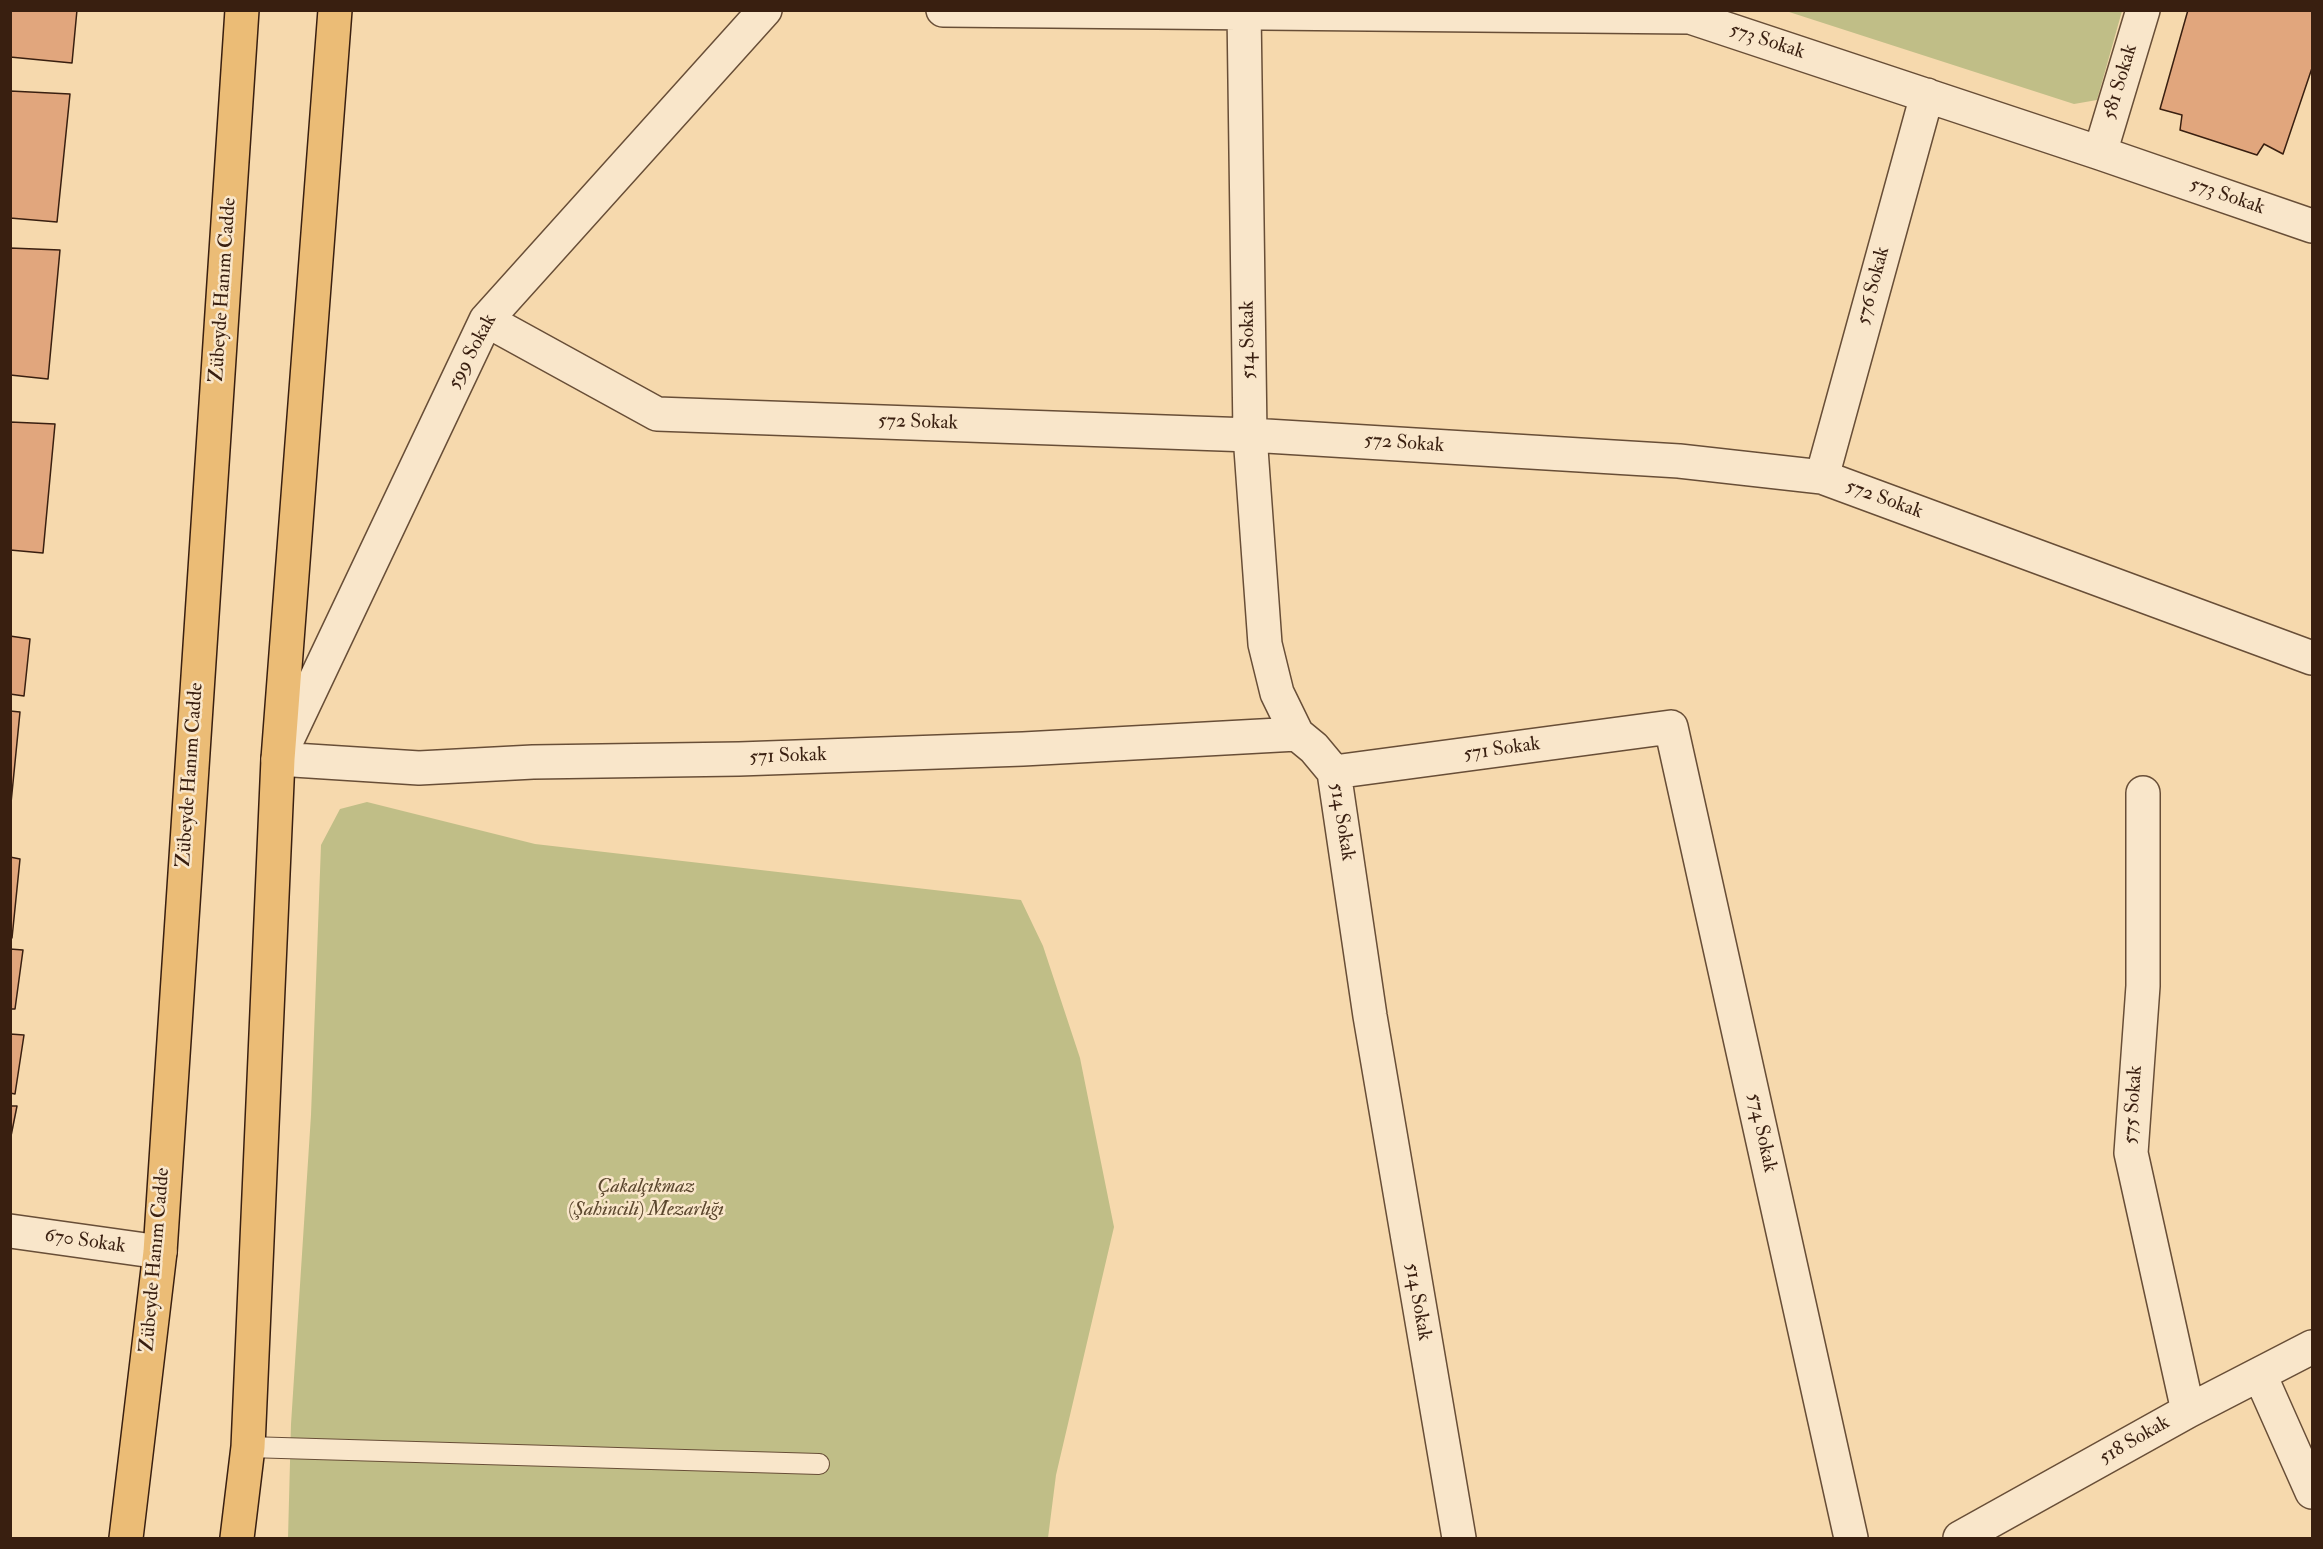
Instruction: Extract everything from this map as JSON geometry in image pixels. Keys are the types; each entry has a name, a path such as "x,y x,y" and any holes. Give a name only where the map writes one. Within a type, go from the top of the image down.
{"highway":[{"name":"Zübeyde Hanım Cadde","path":"126,1539 160,1252 242,10"},
{"path":"237,1539 248,1446 278,759 335,10"}],"street":[{"name":"599 Sokak","path":"278,759 486,320 765,10"},
{"name":"573 Sokak","path":"943,10 1690,14 2313,226"},
{"name":"581 Sokak","path":"2100,153 2143,10"},
{"name":"514 Sokak","path":"1244,12 1250,435 1265,644 1277,693 1297,734 1314,748 1334,772 1387,1121 1459,1539"},
{"name":"576 Sokak","path":"1822,477 1927,95"},
{"name":"572 Sokak","path":"486,320 657,414 1250,435 1679,461 1822,477 2313,658"},
{"name":"571 Sokak","path":"1334,772 1671,727"},
{"name":"574 Sokak","path":"1671,727 1851,1539"},
{"name":"571 Sokak","path":"278,759 419,768 533,762 739,759 1023,749 1297,734"},
{"name":"575 Sokak","path":"2143,793 2143,986 2131,1153 2188,1411"},
{"name":"670 Sokak","path":"10,1232 160,1252"},
{"name":"518 Sokak","path":"1960,1539 2188,1411 2313,1347"},
{"path":"2259,1376 2313,1492"}],"lane":[{"path":"248,1446 819,1464"}],"green space":[{"path":"2122,10 2097,100 2074,104 1786,11"},
{"name":"Çakalçıkmaz (Şahincili) Mezarlığı","path":"367,802 535,844 1021,900 1043,946 1080,1058 1114,1227 1056,1475 1048,1538 288,1538 291,1424 311,1115 321,845 340,809"}],"building":[{"path":"10,10 77,10 72,63 10,57"},
{"path":"2188,10 2312,10 2312,68 2283,154 2264,144 2257,155 2180,130 2182,115 2160,109"},
{"path":"10,91 70,94 57,222 10,218"},
{"path":"10,248 60,250 48,379 10,375"},
{"path":"10,422 55,424 43,553 10,550"},
{"path":"10,636 30,639 24,696 10,694"},
{"path":"10,711 20,712 10,813"},
{"path":"10,857 20,859 12,938 10,938"},
{"path":"10,949 23,950 15,1009 10,1009"},
{"path":"10,1034 24,1035 15,1094 10,1093"},
{"path":"10,1106 17,1106 10,1141"}]}
